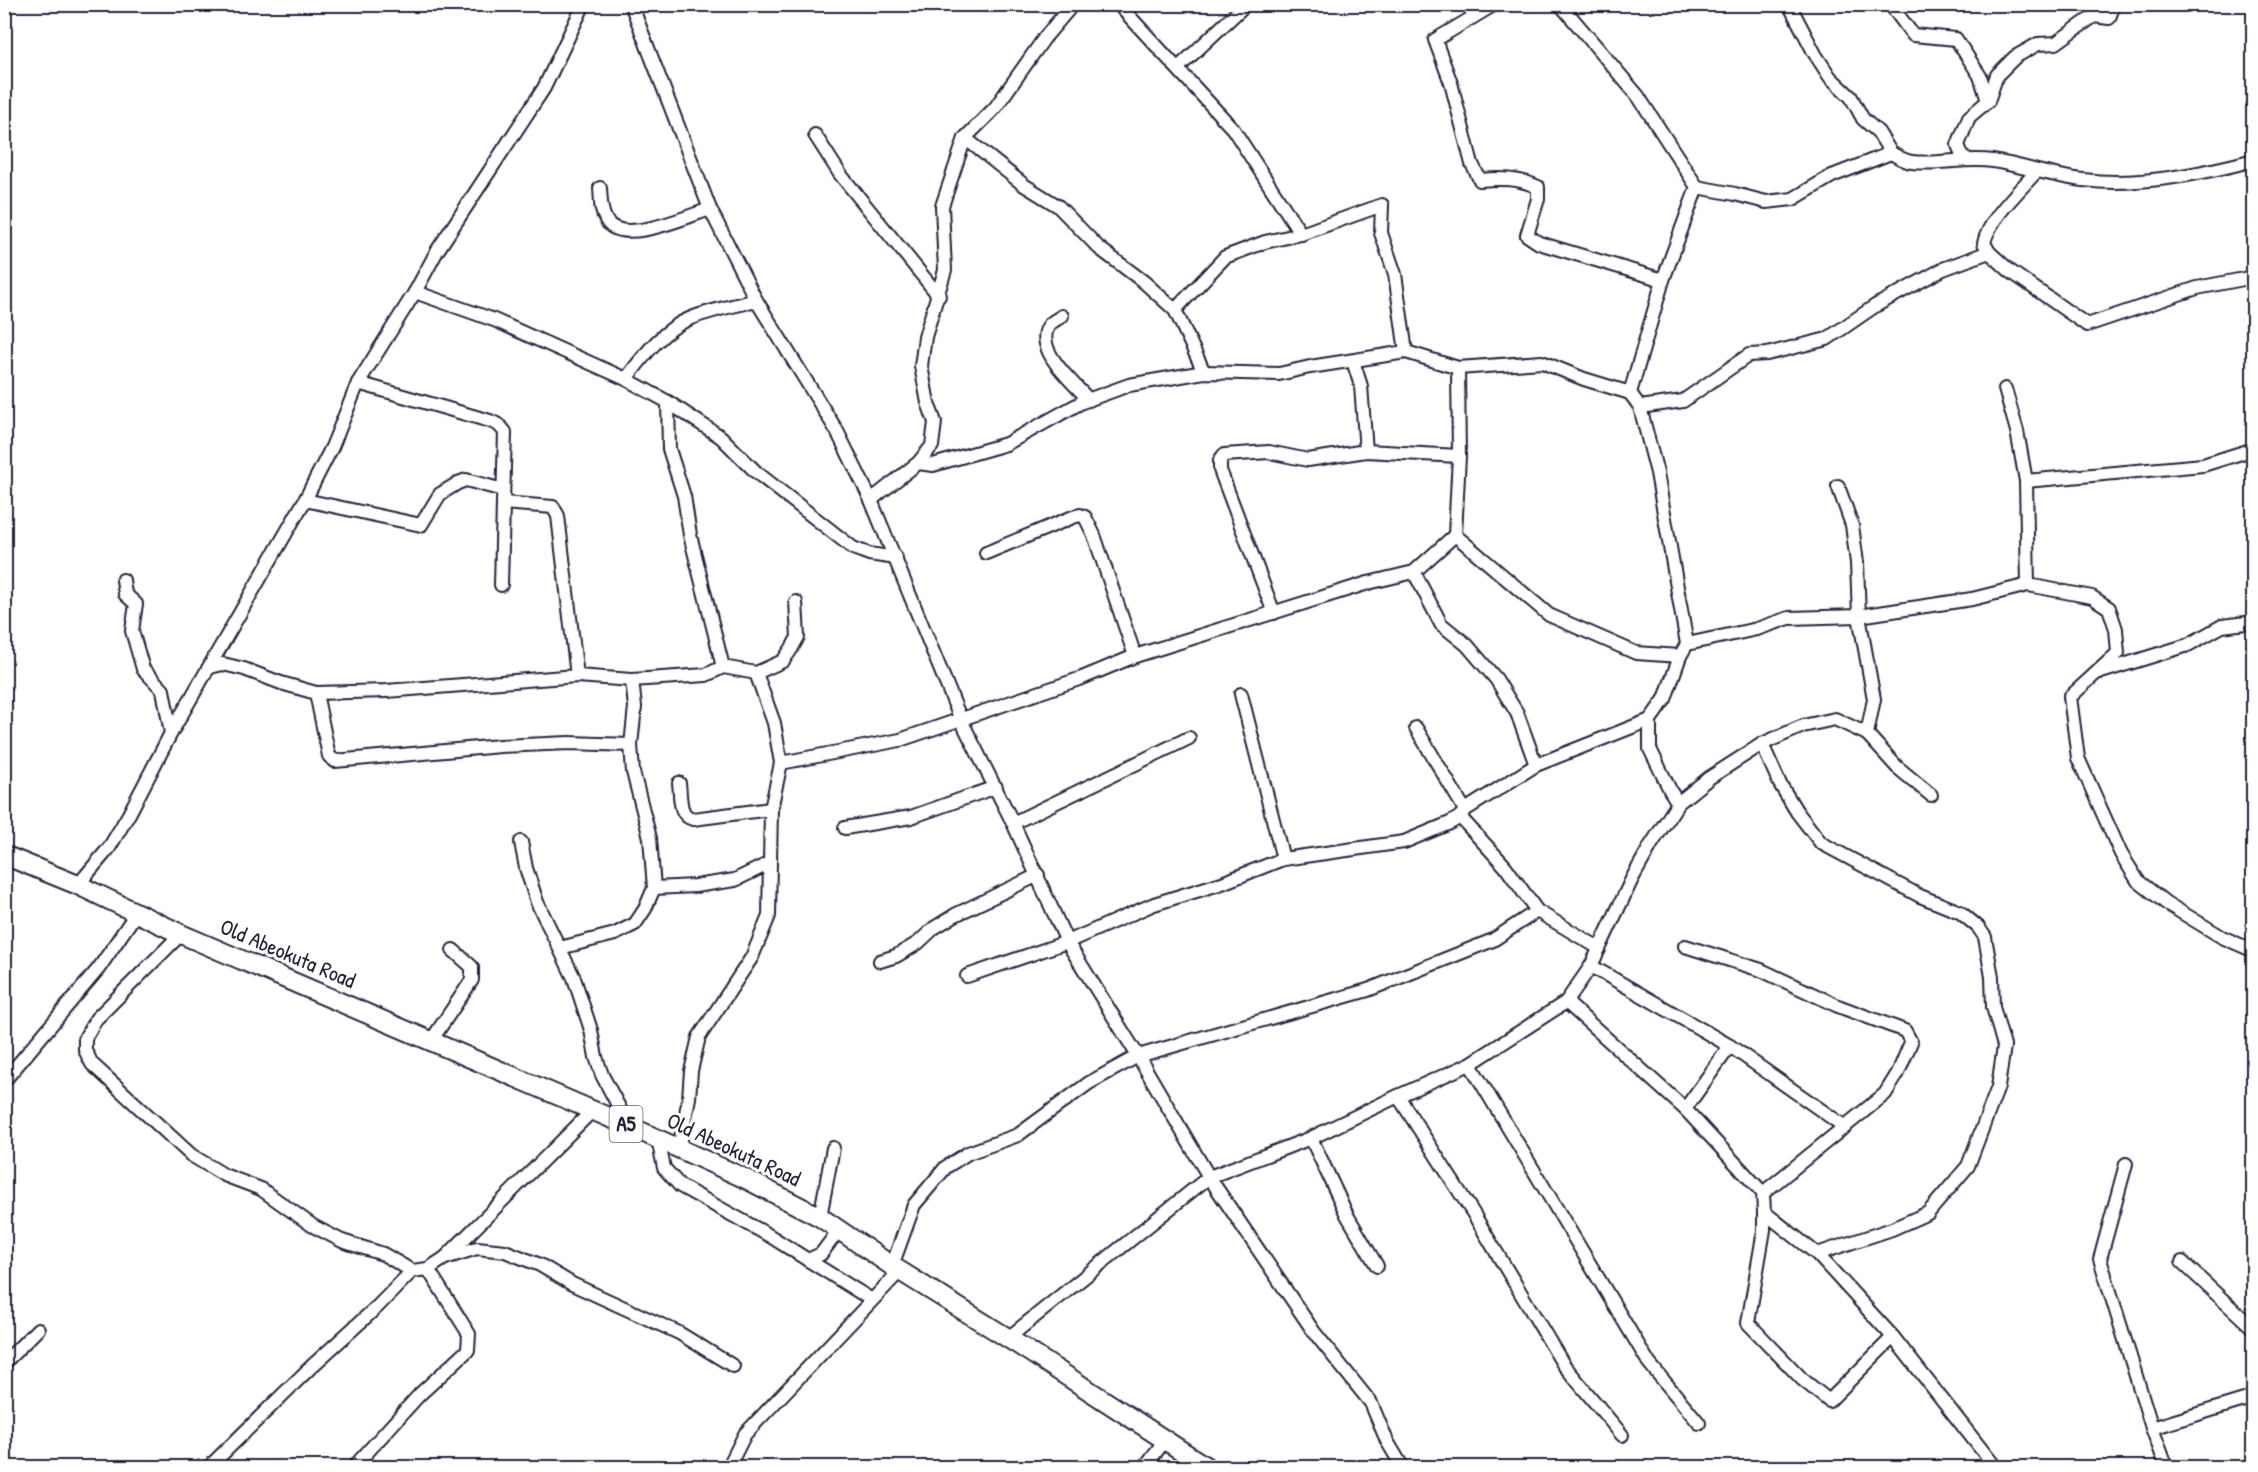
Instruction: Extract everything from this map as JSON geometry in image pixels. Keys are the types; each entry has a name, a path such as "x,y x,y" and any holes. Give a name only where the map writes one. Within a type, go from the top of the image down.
{"highway":[{"name":"Old Abeokuta Road","path":"4,855 78,885 181,934 593,1110 744,1178 820,1217 896,1269 1208,1467"}],"street":[{"path":"78,885 110,848 171,733 305,500 332,447 358,383 415,292 437,251 544,88 584,4"},
{"path":"631,4 710,209 756,300 837,431 871,500 961,720 996,786 1067,942 1138,1056 1209,1177 1314,1332 1371,1403 1386,1441 1403,1467"},
{"path":"871,500 918,463 932,446 935,422 928,403 921,366 925,337 945,270 942,206 965,138 995,108 1045,37 1073,4"},
{"path":"1118,4 1233,129 1301,234"},
{"path":"1178,68 1245,4"},
{"path":"1495,4 1435,40 1451,83 1472,164 1480,180 1505,178 1525,181 1538,187 1538,199 1527,235 1539,243 1664,280"},
{"path":"1560,4 1638,96 1698,187 1766,202 1793,199 1832,176 1891,153"},
{"path":"1789,4 1825,69 1851,97 1863,119 1878,132 1891,153 1909,162 1928,163 1964,159 1993,161 2036,172 2083,180 2116,182 2208,172 2253,159"},
{"path":"1890,4 1912,35 1956,39 1980,76 1988,101"},
{"path":"1964,159 1958,145 1969,117 1988,101 1997,75 2015,57 2038,44 2056,43 2094,16 2109,18 2114,4"},
{"path":"815,135 840,174 939,296"},
{"path":"965,138 1024,185 1058,206 1100,248 1144,282 1175,310 1204,372"},
{"path":"2036,172 1986,234 1984,243 1989,252 2010,271 2087,325 2197,288 2253,277"},
{"path":"1630,393 1664,280 1698,187"},
{"path":"600,188 602,211 606,222 618,230 641,231 710,209"},
{"path":"1175,310 1225,257 1265,242 1301,234 1382,205 1381,233 1395,274 1406,352"},
{"path":"1640,407 1683,401 1749,355 1767,354 1827,339 1875,306 1943,269 1989,252"},
{"path":"415,292 494,320 626,379 668,402 721,437 756,472 853,548 869,555 896,558"},
{"path":"626,379 647,352 670,330 689,319 756,300"},
{"path":"1062,316 1050,323 1045,340 1050,356 1089,400"},
{"path":"918,463 933,465 1006,444 1089,400 1128,386 1204,372 1279,374 1406,352 1458,368 1542,362 1630,393 1640,407 1657,473 1687,644 1680,656 1665,699 1650,720 1536,765 1462,813 1450,824 1404,842 1283,860 1222,883 1154,904 1067,942 967,976"},
{"path":"1353,361 1361,386 1366,451"},
{"path":"781,763 900,740 1082,678 1135,656 1414,572 1455,535 1459,456 1458,368"},
{"path":"358,383 499,425 505,432 501,585"},
{"path":"2005,390 2017,431 2026,481 2028,585"},
{"path":"668,402 669,449 684,496 690,535 723,667"},
{"path":"2026,481 2202,465 2253,449"},
{"path":"1274,613 1220,470 1220,460 1224,454 1269,452 1308,460 1366,451 1459,456"},
{"path":"305,500 421,525 440,494 458,483 466,480 502,490"},
{"path":"1838,486 1852,525 1857,563 1858,616 1874,699 1867,734"},
{"path":"503,503 553,507 558,516 577,676"},
{"path":"986,553 1073,517 1080,515 1085,517 1094,535 1135,656"},
{"path":"1455,535 1549,615 1636,653 1680,656"},
{"path":"1414,572 1441,624 1467,645 1496,679 1516,713 1536,765"},
{"path":"123,580 125,594 135,604 132,631 143,669 163,690 171,733"},
{"path":"1687,644 1757,629 1789,618 1858,616 1972,599 2028,585 2092,597 2109,608 2116,629 2118,653 2070,697 2078,758 2121,854 2138,881 2166,903 2222,937 2253,951"},
{"path":"210,667 223,664 233,666 316,693 386,691 577,676 632,680 706,675 723,667 756,673 783,661 792,648 798,637 796,602"},
{"path":"2094,674 2188,645 2222,626 2253,622"},
{"path":"679,1149 689,1098 691,1071 699,1037 752,957 769,916 771,809 781,763 774,723 756,673"},
{"path":"560,948 615,934 635,924 645,909 654,888 650,838 633,772 631,745 635,707 632,680"},
{"path":"316,693 329,756 335,761 512,746 569,743 631,745"},
{"path":"1241,694 1283,860"},
{"path":"1008,1338 1209,1177 1311,1138 1470,1064 1566,1002 1591,966 1632,879 1678,803 1709,778 1762,744 1803,726 1835,719 1867,734 1898,767 1931,795"},
{"path":"1650,720 1650,749 1678,803"},
{"path":"1416,728 1462,813 1505,866 1537,911 1599,948"},
{"path":"1013,823 1189,738"},
{"path":"1762,744 1780,784 1797,812 1821,843 1920,896 1960,912 1978,927 1985,937 1992,977 1993,1007 2004,1046 1998,1088 1968,1166 1928,1213 1892,1229 1817,1254"},
{"path":"679,783 683,814 686,818 771,809"},
{"path":"844,828 911,817 996,786"},
{"path":"521,842 526,868 537,902 574,978 588,1019 602,1076 629,1126"},
{"path":"654,888 695,886 735,880 770,864"},
{"path":"880,961 896,956 918,943 934,928 955,915 1038,875"},
{"path":"728,1467 745,1434 872,1300 896,1269 914,1205 946,1167 968,1153 1018,1135 1089,1083 1138,1056 1368,990 1493,940 1537,911"},
{"path":"4,1081 99,968 137,912"},
{"path":"181,934 96,1019 85,1038 85,1050 92,1064 191,1155 224,1175 261,1189 313,1226 342,1241 383,1254 411,1271 428,1269 445,1258 593,1110"},
{"path":"1685,946 1761,970 1838,1006 1905,1030 1911,1042 1885,1094 1763,1193"},
{"path":"431,1041 472,980 472,967 453,950"},
{"path":"1591,966 1730,1046 1845,1127"},
{"path":"1566,1002 1685,1109 1763,1193 1764,1230 1748,1323 1802,1379 1829,1401 1893,1337"},
{"path":"1685,1109 1730,1046"},
{"path":"1470,1064 1649,1363 1699,1423"},
{"path":"1398,1096 1473,1213 1563,1364 1622,1435"},
{"path":"1311,1138 1347,1215 1377,1266"},
{"path":"658,1139 664,1168 680,1186 770,1236 872,1300"},
{"path":"820,1217 833,1148"},
{"path":"2126,1164 2100,1259 2152,1428 2167,1467"},
{"path":"1764,1212 1817,1254 1893,1337 1996,1467"},
{"path":"808,1260 821,1254 839,1230"},
{"path":"445,1258 477,1248 505,1251 540,1265 572,1284 679,1333 733,1366"},
{"path":"2182,1262 2253,1329"},
{"path":"353,1467 420,1395 468,1350 469,1334 428,1269"},
{"path":"208,1467 312,1366 378,1306 411,1271"},
{"path":"4,1364 38,1329"},
{"path":"2152,1428 2253,1397"},
{"path":"1144,1467 1165,1440"}]}
